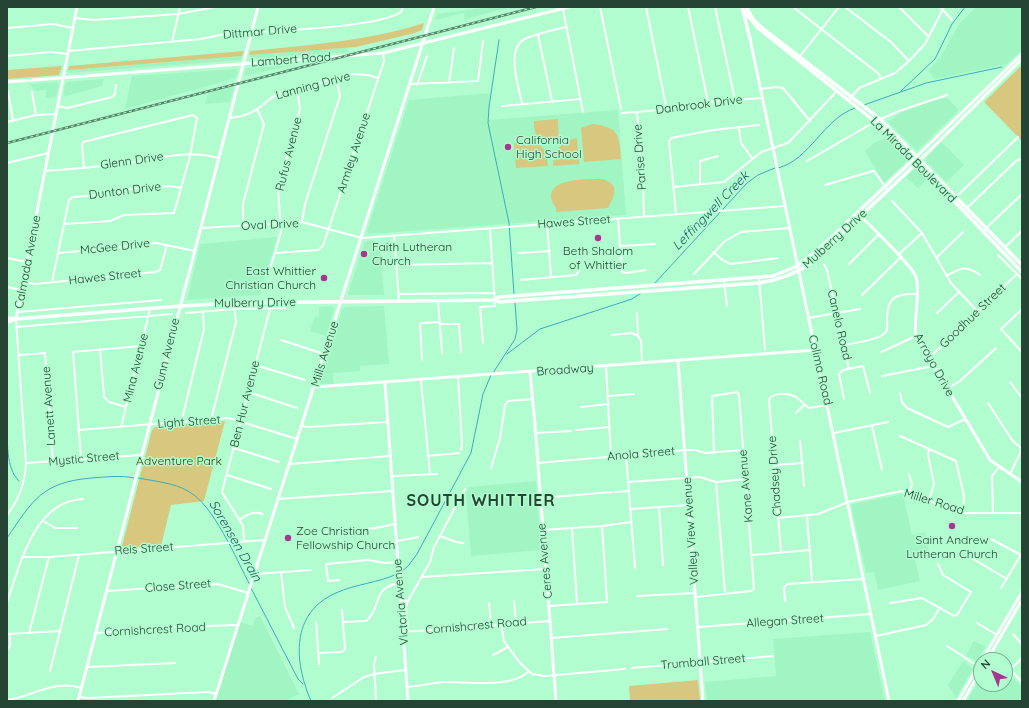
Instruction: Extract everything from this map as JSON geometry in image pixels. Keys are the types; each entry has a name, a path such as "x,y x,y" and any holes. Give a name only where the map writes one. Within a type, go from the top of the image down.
{"main road":[{"name":"La Mirada Boulevard","path":"745,8 755,23 838,91 850,98"},
{"path":"745,8 750,39"},
{"path":"750,39 750,29 755,23"},
{"name":"La Mirada Boulevard","path":"798,58 878,120 915,158 917,163 1022,272"},
{"name":"La Mirada Boulevard","path":"915,158 921,159 1022,265"},
{"name":"Mulberry Drive","path":"495,300 499,297 638,287 661,288 724,286 759,283 779,279 798,271 811,263 915,158"},
{"name":"Mulberry Drive","path":"7,318 16,319 234,303 399,300 495,300 499,302 638,292 724,280 773,276 797,266 818,250 888,191 921,159"},
{"path":"585,296 602,293 606,289"},
{"name":"Mulberry Drive","path":"7,322 16,319"}],"street":[{"name":"Calmada Avenue","path":"7,515 22,490 26,477 16,319 77,7"},
{"path":"172,42 180,7"},
{"path":"75,18 93,20 178,14 215,7"},
{"name":"Gunn Avenue","path":"78,699 258,7"},
{"name":"Dittmar Drive","path":"7,56 52,52 68,53 201,39 234,32 251,33 362,23 396,16 401,12 403,7"},
{"name":"Mills Avenue","path":"214,701 315,388 324,354 434,7"},
{"name":"Lambert Road","path":"7,82 383,53 422,45 569,7"},
{"path":"600,7 621,109"},
{"path":"646,7 666,106"},
{"path":"688,7 708,102"},
{"path":"715,7 735,100"},
{"path":"793,7 879,74 882,80"},
{"path":"798,58 838,7"},
{"path":"845,7 891,42 909,61"},
{"path":"899,7 929,37"},
{"path":"850,98 859,88 882,80 895,73 909,61 925,44 942,8 952,20"},
{"path":"563,9 583,112"},
{"path":"7,28 53,24 73,28"},
{"path":"522,104 514,59 517,46 527,38 566,27"},
{"path":"538,35 552,101"},
{"name":"Colima Road","path":"750,39 808,318 834,433 889,701"},
{"path":"410,84 417,85 478,81 483,41"},
{"path":"449,83 454,48"},
{"name":"Armley Avenue","path":"275,253 318,250 324,246 384,60 383,53"},
{"name":"Mulberry Drive","path":"921,159 1022,54"},
{"path":"417,85 427,56"},
{"name":"Mulberry Drive","path":"915,158 1022,59"},
{"name":"Lanning Drive","path":"230,118 244,116 257,109 269,98 278,94 353,74 368,75 378,78"},
{"path":"302,222 305,204 340,96 336,79"},
{"path":"58,106 66,108 112,97 115,94 116,85"},
{"path":"760,89 777,87 782,88 810,121"},
{"name":"Rufus Avenue","path":"271,266 281,232 278,189 300,111 297,89"},
{"path":"673,187 724,182 761,152 788,143 838,91"},
{"path":"8,92 13,121"},
{"path":"32,92 36,115"},
{"path":"807,161 878,120 899,110 947,95"},
{"name":"Danbrook Drive","path":"637,112 700,106 708,102 762,98"},
{"path":"502,106 581,99"},
{"path":"243,226 243,204 264,124 257,109"},
{"name":"Parise Drive","path":"622,113 637,112 640,146 639,165 643,179 644,217"},
{"path":"7,122 36,115 56,114"},
{"path":"52,282 64,224 110,221 124,215 174,213 190,156 197,118 193,115 83,142 84,167"},
{"path":"676,214 670,138 759,125"},
{"path":"738,128 741,143 752,158"},
{"path":"956,197 1018,138"},
{"path":"7,163 48,153"},
{"name":"Glenn Drive","path":"45,171 122,164 167,155 207,155 219,159"},
{"path":"700,184 700,161 718,156"},
{"path":"967,208 1016,161 1019,159 1022,161"},
{"path":"825,185 875,172 888,191"},
{"name":"Dunton Drive","path":"64,224 69,200 73,197 114,194 134,188 171,186 181,188"},
{"path":"983,231 1022,194"},
{"path":"892,201 922,233 951,283 978,312"},
{"name":"Hawes Street","path":"362,238 785,206"},
{"name":"Arroyo Drive","path":"859,215 916,277 917,294 914,328 916,336 990,460 1022,482"},
{"path":"618,219 622,272 626,273 646,270"},
{"name":"Oval Drive","path":"201,228 302,222 362,238"},
{"path":"547,224 551,277"},
{"path":"694,274 725,241 741,232 790,228"},
{"path":"483,343 480,307 495,306 490,229"},
{"path":"1004,247 1022,231"},
{"path":"937,257 963,232"},
{"path":"862,296 922,233"},
{"path":"849,264 878,235"},
{"path":"394,236 399,300"},
{"name":"McGee Drive","path":"58,253 127,247 144,243 156,243 195,251"},
{"path":"620,246 655,244"},
{"name":"Hawes Street","path":"24,282 35,284 155,272 160,270 167,245"},
{"path":"519,253 550,251"},
{"path":"714,252 724,261 731,264 778,258"},
{"path":"998,255 1022,279"},
{"path":"7,258 27,262"},
{"path":"521,280 576,275 579,271 578,260"},
{"path":"397,265 492,263"},
{"name":"Canelo Road","path":"824,264 827,270 849,368 863,366 870,393"},
{"path":"947,275 964,268 969,268 980,275"},
{"name":"Goodhue Street","path":"929,358 1017,274"},
{"path":"759,278 765,350"},
{"path":"724,280 727,306"},
{"path":"7,287 22,290"},
{"path":"937,313 959,292"},
{"path":"399,294 495,293"},
{"path":"844,345 868,340 885,333 887,329 887,309 892,300 900,294 917,294"},
{"path":"18,312 161,300"},
{"path":"438,300 442,353"},
{"name":"Mulberry Drive","path":"186,313 235,309 285,308 285,302"},
{"path":"211,420 236,322 234,303"},
{"name":"Mina Avenue","path":"121,427 150,316 150,309"},
{"name":"Ben Hur Avenue","path":"244,541 243,526 222,492 270,309"},
{"path":"808,318 860,309"},
{"path":"1021,311 1001,330 1022,352"},
{"path":"181,423 204,329 203,312"},
{"path":"16,327 172,314"},
{"path":"637,314 638,336 641,341 642,364"},
{"path":"422,360 420,324 422,322 459,324 461,352"},
{"path":"612,335 632,333 638,336"},
{"path":"881,352 916,336"},
{"path":"281,340 324,354"},
{"path":"81,459 73,352 141,346"},
{"path":"947,389 960,381 996,348"},
{"path":"100,350 104,397 109,402 126,407"},
{"name":"Broadway","path":"315,388 815,350"},
{"name":"Lanett Avenue","path":"19,355 45,353 53,462"},
{"name":"Valley View Avenue","path":"678,361 703,701"},
{"path":"256,365 305,380"},
{"path":"606,366 611,457"},
{"path":"882,376 933,366"},
{"path":"844,399 839,374 840,371 849,368"},
{"name":"Ceres Avenue","path":"530,372 556,701"},
{"path":"458,378 462,444 461,450"},
{"path":"421,381 427,456 430,474"},
{"path":"1010,382 1022,398"},
{"name":"Victoria Avenue","path":"385,383 408,701"},
{"path":"248,392 297,408"},
{"name":"Kane Avenue","path":"714,453 712,396 736,392 739,395 754,589 751,591 725,593"},
{"path":"900,393 902,402 907,408 948,427 965,420"},
{"path":"608,396 634,394"},
{"name":"Chadsey Drive","path":"781,553 768,399 771,396 784,394 796,398 804,405"},
{"path":"491,468 500,438 505,405 508,401 533,399"},
{"path":"988,403 1012,440 1022,449 1010,474"},
{"path":"581,407 609,404"},
{"path":"796,413 804,405 812,409 828,405"},
{"name":"Light Street","path":"78,430 230,418 298,439"},
{"path":"302,426 308,427 387,422"},
{"path":"834,433 888,422"},
{"path":"872,426 882,470"},
{"path":"576,430 610,428"},
{"path":"536,433 571,431"},
{"path":"900,436 956,461 964,496 963,513"},
{"path":"800,440 804,486"},
{"path":"234,448 279,462"},
{"path":"928,500 934,484 928,455 929,449"},
{"name":"Anola Street","path":"538,463 685,450 695,450 704,454 743,450"},
{"path":"427,456 459,453"},
{"name":"Mystic Street","path":"26,463 142,455"},
{"path":"626,455 635,568"},
{"path":"290,464 390,456"},
{"path":"774,466 803,463"},
{"path":"993,513 992,476 999,467"},
{"path":"391,476 437,474"},
{"path":"909,474 912,484 909,493"},
{"path":"227,475 271,489"},
{"path":"628,482 700,477 716,482 746,479"},
{"path":"637,596 725,593 716,482"},
{"path":"401,600 408,601 422,577 430,562 434,547 465,489"},
{"path":"278,499 392,491"},
{"path":"540,498 629,491"},
{"name":"Miller Road","path":"848,502 902,491 963,513 1022,513"},
{"path":"7,602 26,546 48,514 60,505 82,499"},
{"path":"778,518 818,514 848,502"},
{"path":"630,509 688,505"},
{"path":"659,507 662,565"},
{"path":"239,520 250,513 257,512 263,514"},
{"path":"807,516 812,583"},
{"path":"43,521 55,528 77,528"},
{"path":"542,530 602,526 631,522"},
{"path":"322,533 376,528 395,524"},
{"path":"549,606 607,602 602,526"},
{"path":"572,528 577,604"},
{"path":"440,536 463,543"},
{"path":"397,541 418,537"},
{"path":"991,539 1022,554 1001,588"},
{"name":"Reis Street","path":"22,557 79,555 265,540"},
{"path":"752,555 810,550"},
{"path":"50,671 79,555"},
{"path":"968,556 1007,578"},
{"path":"29,633 49,557"},
{"path":"339,580 328,582 326,564 368,560 385,563 397,562"},
{"path":"890,603 922,598 954,616 957,615 971,592 943,576 938,564"},
{"path":"422,577 545,568"},
{"path":"255,574 311,570"},
{"path":"282,573 285,607 294,628"},
{"path":"785,601 784,588 787,584 864,579"},
{"path":"344,622 366,621 383,589 389,585 399,583"},
{"name":"Close Street","path":"106,591 218,584 249,592"},
{"path":"987,652 1022,592"},
{"path":"992,651 1022,600"},
{"name":"Victoria Avenue","path":"408,601 406,607 408,632"},
{"path":"514,601 516,623"},
{"path":"489,603 491,625"},
{"path":"876,636 926,625 933,620 940,607"},
{"path":"318,653 342,652 345,649 342,610"},
{"name":"Allegan Street","path":"698,627 871,614"},
{"name":"Cornishcrest Road","path":"403,632 550,621"},
{"path":"316,622 319,664"},
{"path":"978,623 1000,637"},
{"path":"501,624 504,641 508,647 528,672 536,675 554,675 625,669"},
{"name":"Cornishcrest Road","path":"95,633 173,627 239,625"},
{"path":"551,638 667,629"},
{"path":"7,650 10,646 9,634 60,631"},
{"path":"1013,634 1022,644"},
{"path":"947,646 973,663"},
{"path":"493,655 508,647"},
{"name":"Trumball Street","path":"632,668 773,656"},
{"path":"376,657 374,674 376,699"},
{"path":"1013,667 1022,658"},
{"path":"87,667 175,663"},
{"path":"332,698 364,677 374,674 406,670"},
{"path":"407,687 442,682 474,683 510,681 517,680 528,672"},
{"path":"1013,673 1022,682"},
{"path":"958,701 973,678"},
{"path":"962,701 973,681"},
{"path":"7,700 18,699 45,688 73,686 81,688"},
{"path":"78,699 208,692 217,694"}],"shaded area":[{"path":"489,7 512,7 465,19 464,13 435,20 437,14"},
{"path":"976,7 1022,7 1022,50 1007,64 935,79 928,71 940,58 959,24"},
{"path":"347,47 348,52 258,58 249,57 249,55"},
{"path":"242,56 241,60 70,73 67,72 68,70"},
{"path":"294,65 244,76 246,68"},
{"path":"237,69 238,71 236,78 125,109 132,76"},
{"path":"104,79 102,86 63,97 65,84 67,82"},
{"path":"57,82 59,84 56,97 45,98 46,90 35,91 30,84"},
{"path":"234,86 230,102 205,104 208,93"},
{"name":"California High School","path":"490,93 488,120 618,110 626,215 369,234 367,231 409,100"},
{"path":"947,98 959,110 918,150 916,150 888,122 900,113 934,100"},
{"path":"888,137 908,157 907,161 884,183 865,151 874,143"},
{"path":"942,142 964,165 946,182 926,161 927,157"},
{"path":"915,168 917,168 928,178 918,188 906,177"},
{"path":"277,237 260,295 187,300 200,244"},
{"path":"374,240 375,250 380,250 384,295 349,295 348,293 364,244 365,242"},
{"path":"332,306 334,309 326,336 310,331 315,317 319,318 319,307"},
{"path":"384,306 389,364 360,366 360,371 333,373 334,384 321,384 320,383 342,309 346,307"},
{"path":"536,481 541,550 471,556 466,494 469,487"},
{"path":"903,494 912,535 925,532 929,551 914,555 920,581 878,590 874,572 866,573 851,505"},
{"path":"260,616 299,694 286,701 214,701 240,622 253,626 255,618"},
{"path":"870,632 885,701 707,701 705,682 776,676 773,639"},
{"path":"974,641 986,647 982,652 973,652 973,659 966,655"},
{"path":"963,661 973,669 956,698 948,685"},
{"path":"1013,678 1022,687 1022,701 967,701 973,691 973,692 1013,692"}],"green space":[{"path":"424,23 422,30 415,33 356,47 249,55 250,51 360,38"},
{"path":"244,51 242,56 68,70 69,66"},
{"path":"1022,65 1022,141 984,102"},
{"path":"62,66 59,75 7,79 7,70"},
{"path":"558,119 559,143 548,143 537,136 534,121"},
{"path":"592,124 608,127 616,133 621,159 584,162 581,128"},
{"path":"577,138 579,164 553,166 555,155 559,147 571,139"},
{"path":"521,141 533,142 541,146 546,154 548,166 516,168 514,143"},
{"path":"602,179 608,181 614,187 614,195 608,208 556,212 551,194 558,185 573,180"},
{"name":"Adventure Park","path":"225,421 204,501 171,505 161,546 123,548 122,546 152,430 155,427"},
{"path":"698,680 700,701 630,701 629,686"}],"waterway":[{"path":"901,91 935,59 952,24 965,7"},
{"path":"499,40 488,123 509,223 514,294"},
{"name":"Leffingwell Creek","path":"864,105 926,83 1002,67"},
{"name":"Leffingwell Creek","path":"778,168 789,164 799,157 834,121 844,113 855,108"},
{"name":"Leffingwell Creek","path":"655,283 747,183 758,175 775,168"},
{"name":"Leffingwell Creek","path":"507,354 540,329 632,299 641,293"},
{"path":"493,373 515,339 517,330 515,303"},
{"path":"400,573 409,565 417,554 471,453 483,394 491,375"},
{"path":"7,423 9,461 11,469 19,481"},
{"name":"Sorensen Drain","path":"7,538 32,503 40,495 50,489 75,480 118,476 134,478"},
{"name":"Sorensen Drain","path":"138,478 177,486 198,498 207,508 224,534 250,585"},
{"path":"311,701 305,686 299,655 303,626 310,613 321,602 336,593 382,580 397,574"},
{"name":"Sorensen Drain","path":"251,588 298,679 303,684"}],"railway":[{"path":"7,143 536,7"}],"place":[{"name":"California High School","path":"508,147"},
{"name":"Beth Shalom of Whittier","path":"598,238"},
{"name":"Faith Lutheran Church","path":"364,254"},
{"name":"East Whittier Christian Church","path":"324,278"},
{"name":"Saint Andrew Lutheran Church","path":"952,526"},
{"name":"Zoe Christian Fellowship Church","path":"288,538"}],"district":[{"name":"SOUTH WHITTIER","path":"481,501"}]}
